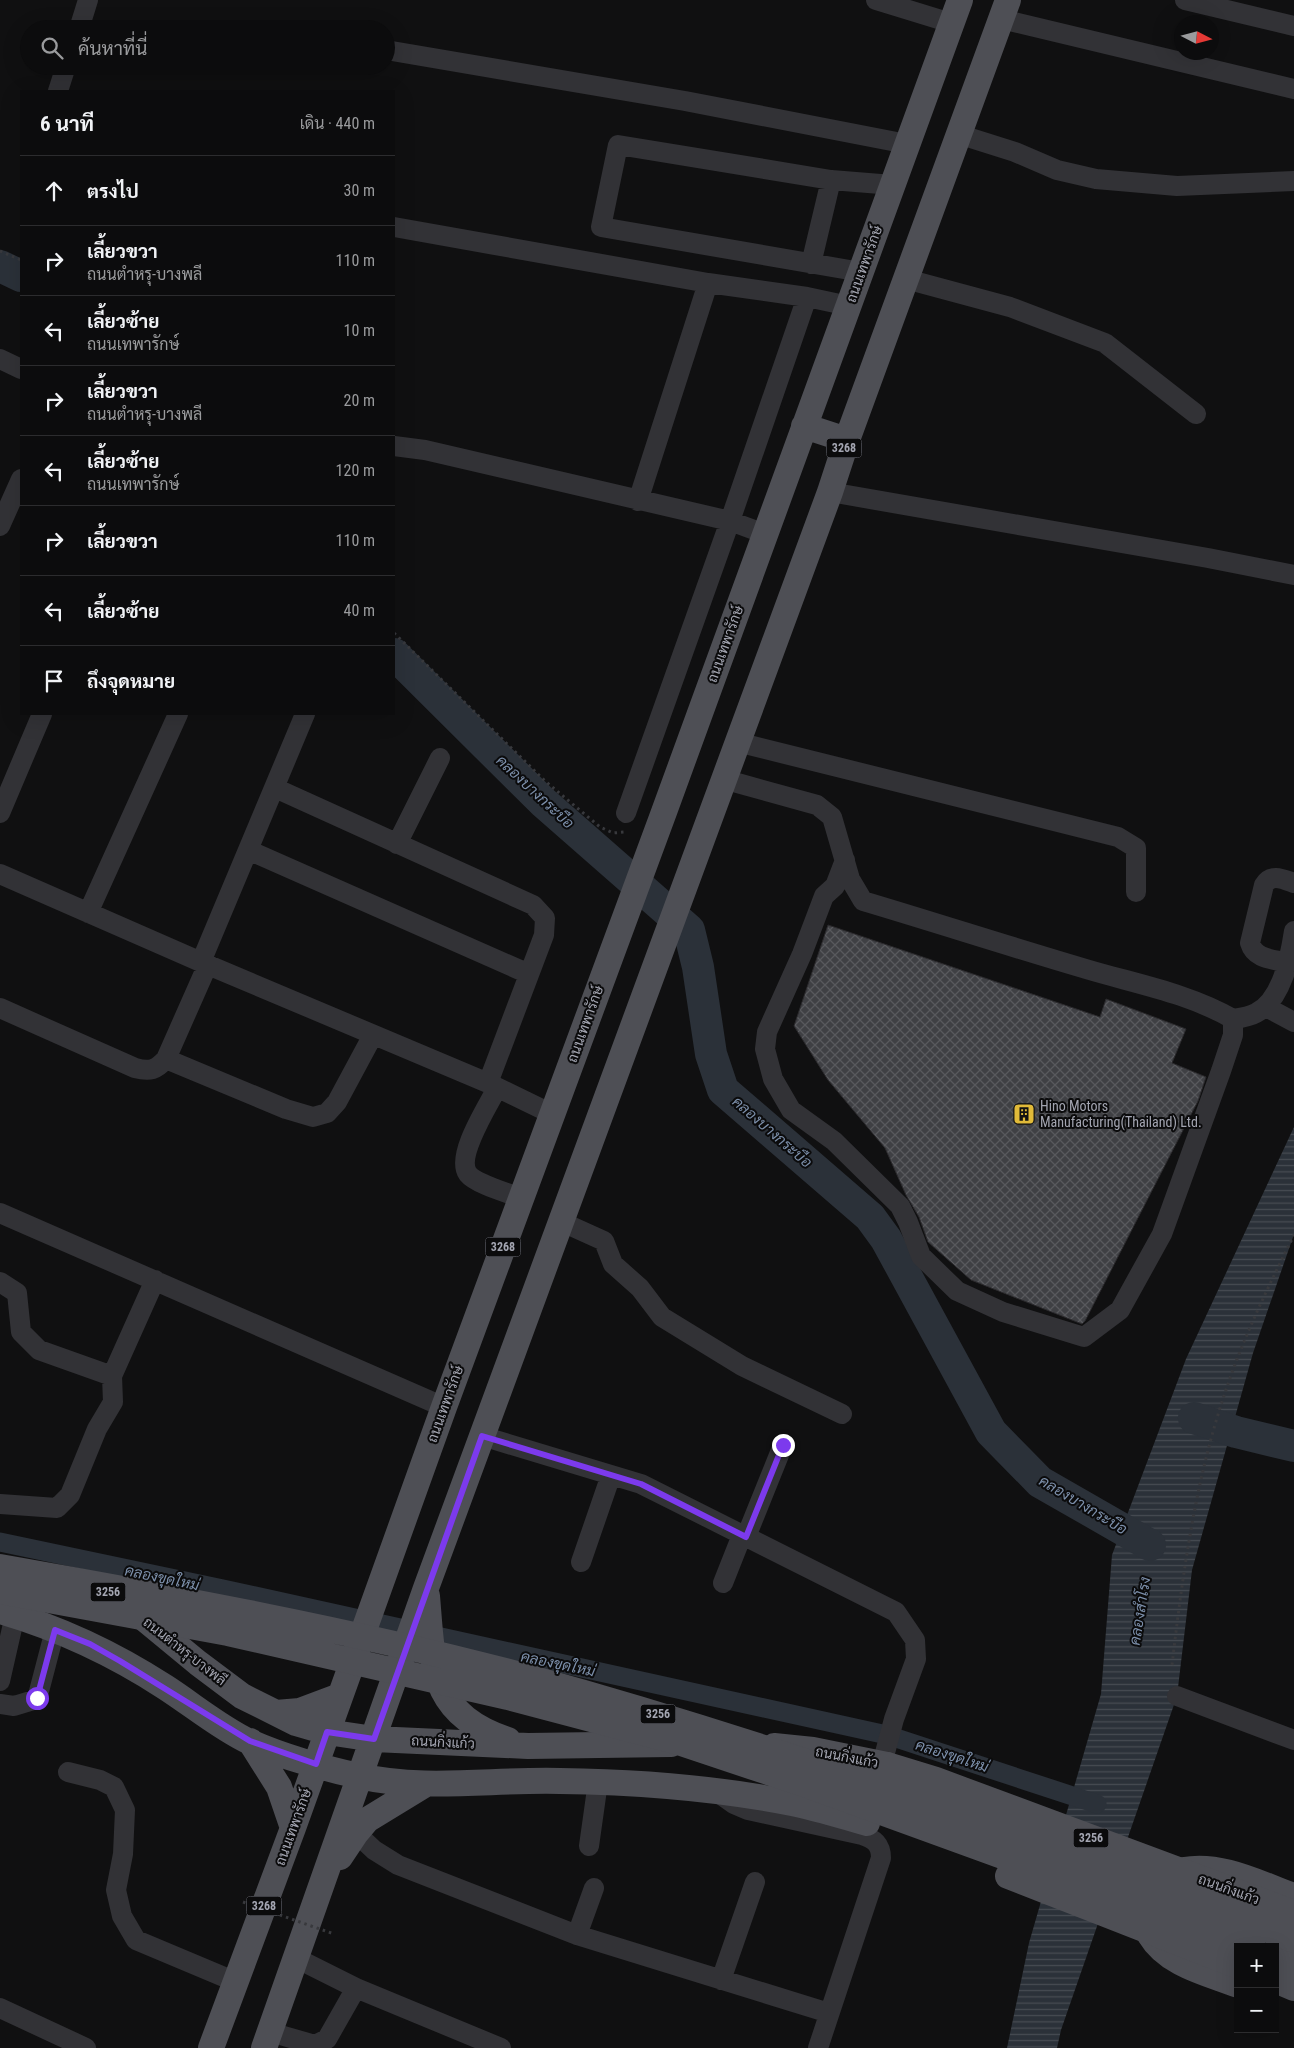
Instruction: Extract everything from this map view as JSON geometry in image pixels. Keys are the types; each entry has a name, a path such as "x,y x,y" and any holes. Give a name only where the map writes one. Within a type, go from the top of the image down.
{"main road":[{"name":"3268","path":"267,2040 426,1588 830,492 847,440 1004,10"},
{"name":"ถนนเทพารักษ์","path":"211,2048 956,12"},
{"path":"804,426 847,440"},
{"name":"ถนนตำหรุ-บางพลี","path":"0,1557 50,1567 93,1583 136,1612 242,1696 296,1723 327,1732 374,1739"},
{"name":"3256","path":"0,1567 316,1627 520,1675 652,1712 847,1774 1167,1890 1294,1940"},
{"path":"426,1588 432,1662 441,1689 451,1705 468,1720 484,1729 528,1746"},
{"name":"3256","path":"0,1591 263,1641 594,1718 678,1742 807,1785 1242,1943"},
{"path":"8,1613 32,1620 90,1644 250,1741 316,1764 360,1776 426,1784 598,1782 716,1791 793,1803 891,1830 1234,1964"},
{"path":"276,1713 300,1711 340,1696"},
{"name":"ถนนกิ่งแก้ว","path":"374,1739 528,1746 720,1742 886,1757 936,1780 1294,1913"},
{"path":"250,1741 279,1787 293,1828"},
{"path":"320,1886 367,1820 426,1784"},
{"path":"1234,1983 1164,1954 1150,1935 1171,1877 1184,1870 1195,1868 1230,1873 1294,1896"},
{"path":"1279,1957 1294,1964"},
{"path":"1279,1982 1294,1988"},
{"path":"1279,2000 1294,2006"}],"street":[{"path":"82,20 88,0"},
{"path":"876,0 956,12"},
{"path":"1186,0 1294,26"},
{"path":"1004,10 1294,89"},
{"path":"395,52 675,100 907,144"},
{"path":"58,90 63,75"},
{"path":"958,134 1015,152 1057,170 1096,179 1177,186 1294,181"},
{"path":"861,272 601,227 618,145 831,180 893,185"},
{"path":"811,264 831,180"},
{"path":"395,227 708,283 807,297 849,306"},
{"path":"906,279 1010,307 1105,344 1196,414"},
{"path":"638,501 708,283"},
{"path":"626,821 807,297"},
{"path":"0,360 20,370"},
{"path":"395,446 425,450 730,521 765,534"},
{"path":"0,526 20,481"},
{"path":"830,492 1208,558 1294,575"},
{"path":"0,813 42,715"},
{"path":"88,913 178,715"},
{"path":"0,1008 135,1068 147,1071 157,1068 166,1059 248,850 305,715"},
{"path":"737,742 1118,837 1136,848 1136,892"},
{"path":"397,844 440,758"},
{"path":"724,780 817,806 832,817 850,879 863,901 1085,969 1187,997 1216,1009 1233,1019 1255,1014 1266,1007 1289,963 1294,930"},
{"path":"275,788 533,905 545,918 544,935 529,974 493,1086 467,1146 465,1167 469,1175 479,1181 521,1198"},
{"path":"248,850 529,974"},
{"path":"845,860 835,886 824,896 802,954 767,1032 765,1049 773,1079 791,1110 834,1141 900,1206 921,1256 957,1291 1003,1312 1084,1337 1120,1310 1162,1234 1233,1035 1233,1019"},
{"path":"0,874 493,1086 552,1114"},
{"path":"1289,963 1257,955 1252,951 1250,943 1255,919 1268,879 1273,877 1294,884"},
{"path":"1266,1007 1294,1022"},
{"path":"166,1059 286,1109 312,1116 327,1113 337,1102 373,1034"},
{"path":"0,1213 444,1407"},
{"path":"562,1222 604,1241 613,1264 640,1288 662,1317 742,1366 842,1414"},
{"path":"0,1504 57,1508 70,1495 97,1429 113,1402 112,1376 155,1280"},
{"path":"0,1282 17,1293 21,1332 39,1350 112,1376"},
{"path":"482,1436 641,1484 896,1612 915,1640 916,1659 894,1719 886,1757"},
{"path":"723,1583 783,1445"},
{"path":"580,1562 611,1475"},
{"path":"0,1681 8,1613"},
{"path":"0,1704 14,1706 37,1698 55,1630"},
{"path":"1177,1696 1294,1740"},
{"path":"68,1772 100,1780 114,1787 125,1810 123,1854 116,1890 122,1916 136,1940 236,1982"},
{"path":"589,1846 598,1782"},
{"path":"716,1791 727,1800 748,1810 862,1835 871,1838 880,1846 881,1858 818,2048"},
{"path":"356,1833 374,1850 398,1865 577,1935 829,2013"},
{"path":"721,1980 755,1882"},
{"path":"577,1935 594,1888"},
{"path":"296,1958 356,1988 502,2048"},
{"path":"267,2040 315,2045 327,2039 356,1988"},
{"path":"0,2008 86,2048"}],"path":[{"path":"0,251 20,260"},
{"path":"395,634 546,781 600,827 613,833 622,833 626,821"},
{"path":"1172,1665 1182,1573 1212,1435 1227,1385 1270,1283 1294,1234"},
{"path":"243,1902 334,1934"}],"water":[{"name":"คลองสำโรง","path":"1294,1127 1294,1234 1253,1353 1192,1570 1177,1696 1061,2030 1057,2048 1007,2048 1029,1943 1101,1694 1112,1555 1186,1359"}],"building":[{"name":"Hino Motors Manufacturing(Thailand) Ltd.","path":"828,925 1100,1017 1106,999 1186,1029 1172,1063 1206,1077 1198,1101 1082,1324 971,1280 928,1242 919,1217 906,1195 885,1148 828,1080 794,1026"}],"waterway":[{"name":"คลองบางกระบือ","path":"0,266 20,276"},
{"name":"คลองบางกระบือ","path":"395,655 543,802 689,930 698,967 711,1054 723,1090 870,1217 886,1239 991,1432 1040,1482 1150,1545"},
{"path":"1194,1418 1236,1432 1294,1446"},
{"name":"คลองขุดใหม่","path":"0,1542 887,1735 1097,1804"}],"place":[{"name":"Hino Motors Manufacturing(Thailand) Ltd.","path":"1024,1114"}],"route":[{"path":"37,1698 55,1630 90,1644 120,1661 250,1741 316,1764 327,1732 374,1739 426,1588 482,1436 641,1484 716,1520 746,1537 783,1445"}]}
